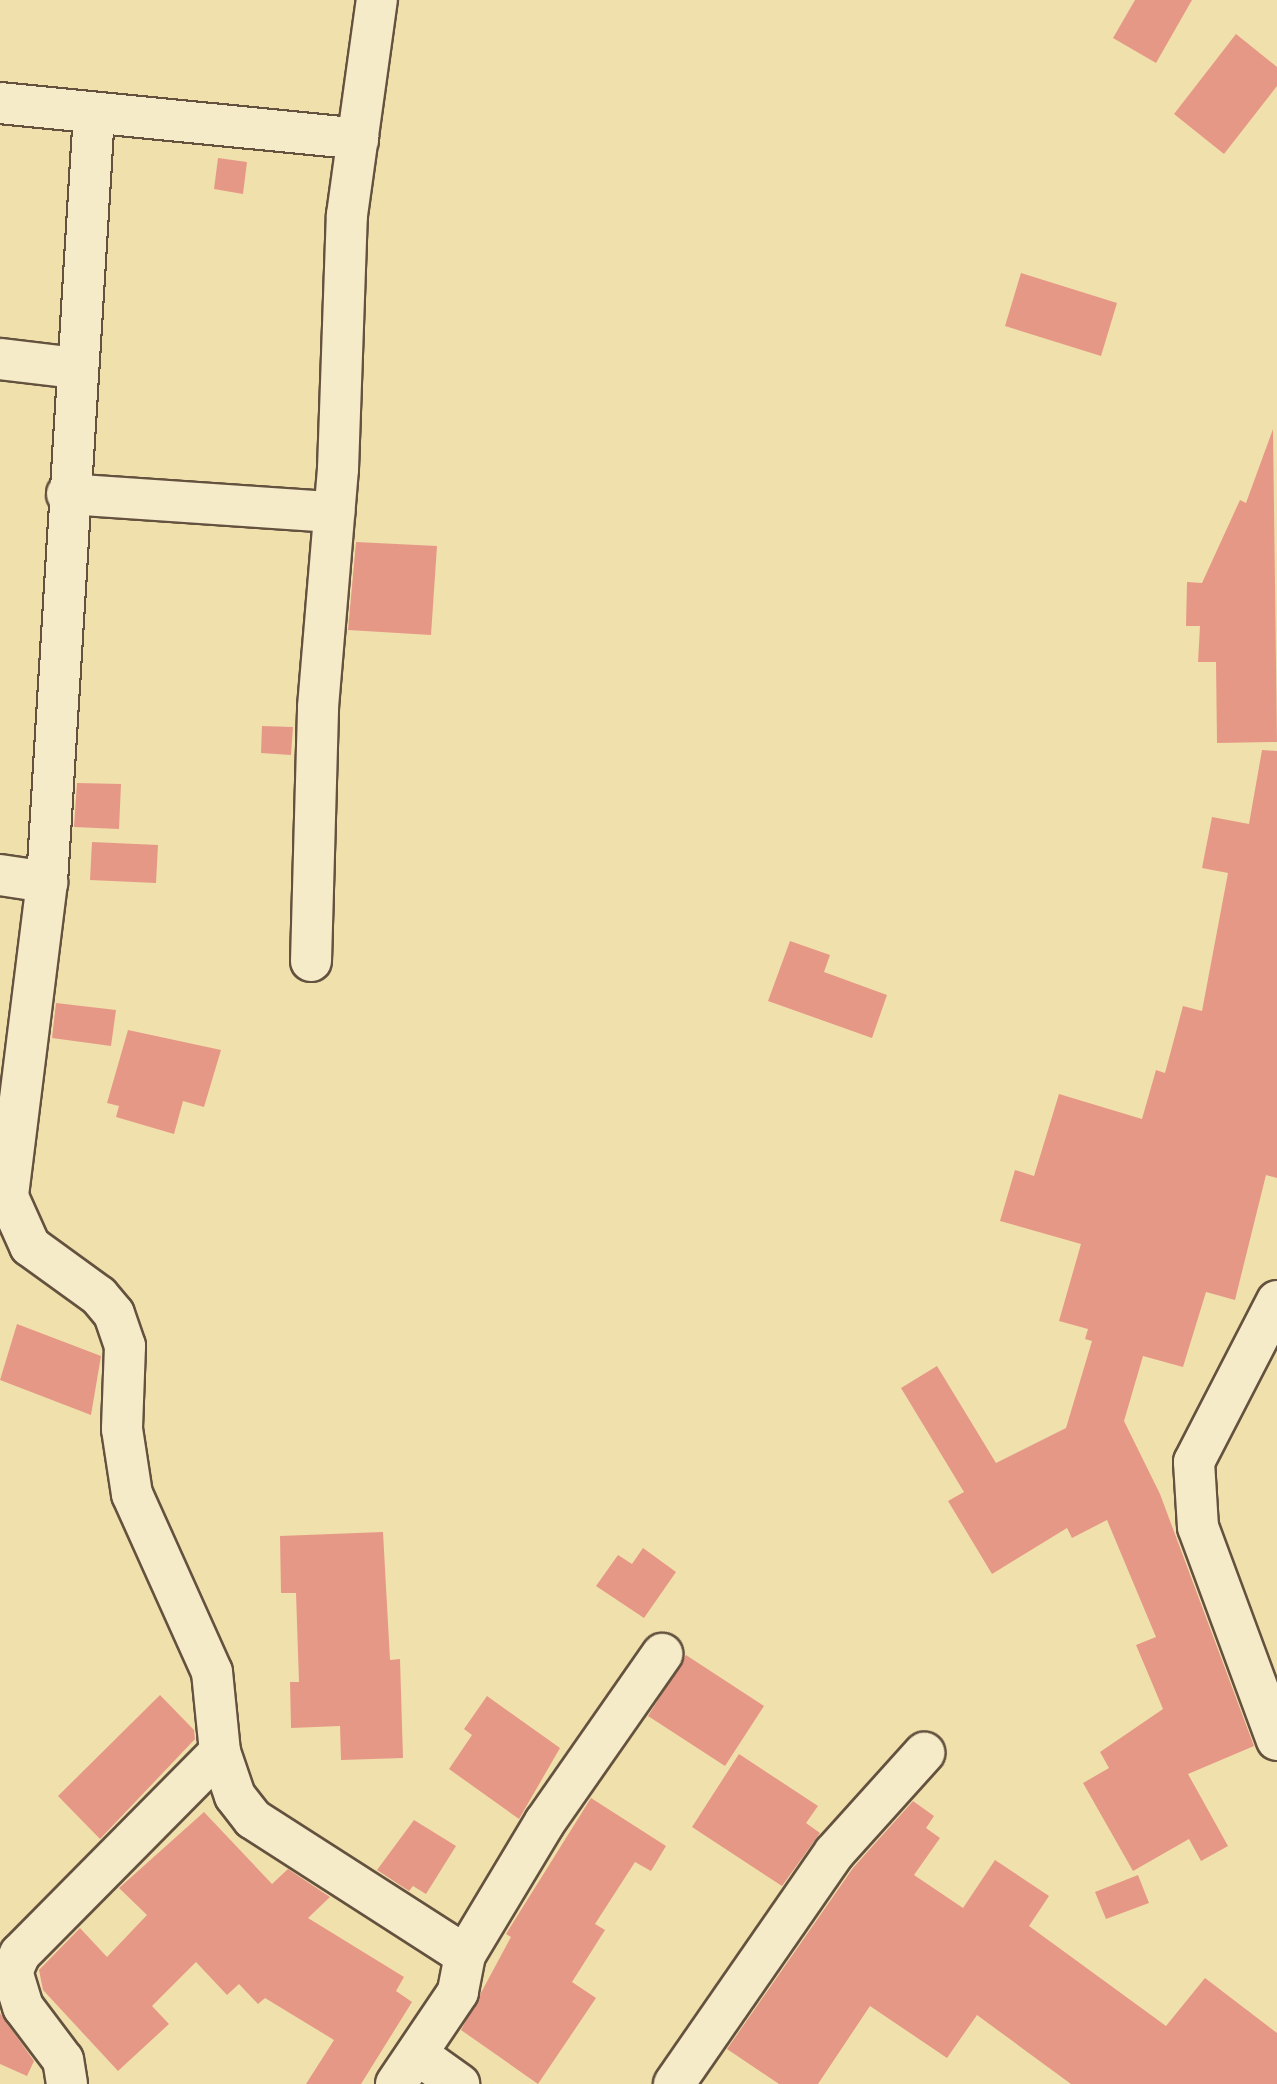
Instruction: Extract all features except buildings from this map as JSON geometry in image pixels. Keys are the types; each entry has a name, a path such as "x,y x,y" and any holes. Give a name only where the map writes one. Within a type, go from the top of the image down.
{"street":[{"path":"311,962 318,707 334,512 347,215 377,0"},
{"path":"0,103 358,138"},
{"path":"94,113 75,368 47,882 8,1197 15,1224 30,1246 99,1296 114,1314 126,1346 122,1429 132,1494 212,1672 220,1752 235,1796 253,1819 465,1955"},
{"path":"0,360 75,368"},
{"path":"68,494 334,512"},
{"path":"0,875 47,882"},
{"path":"1277,1301 1194,1462 1198,1527 1277,1740"},
{"path":"459,2084 406,2069 458,1992 465,1955 545,1822 662,1654"},
{"path":"67,2084 63,2060 23,2008 12,1972 20,1954 220,1752"},
{"path":"674,2084 834,1854 924,1753"}]}
